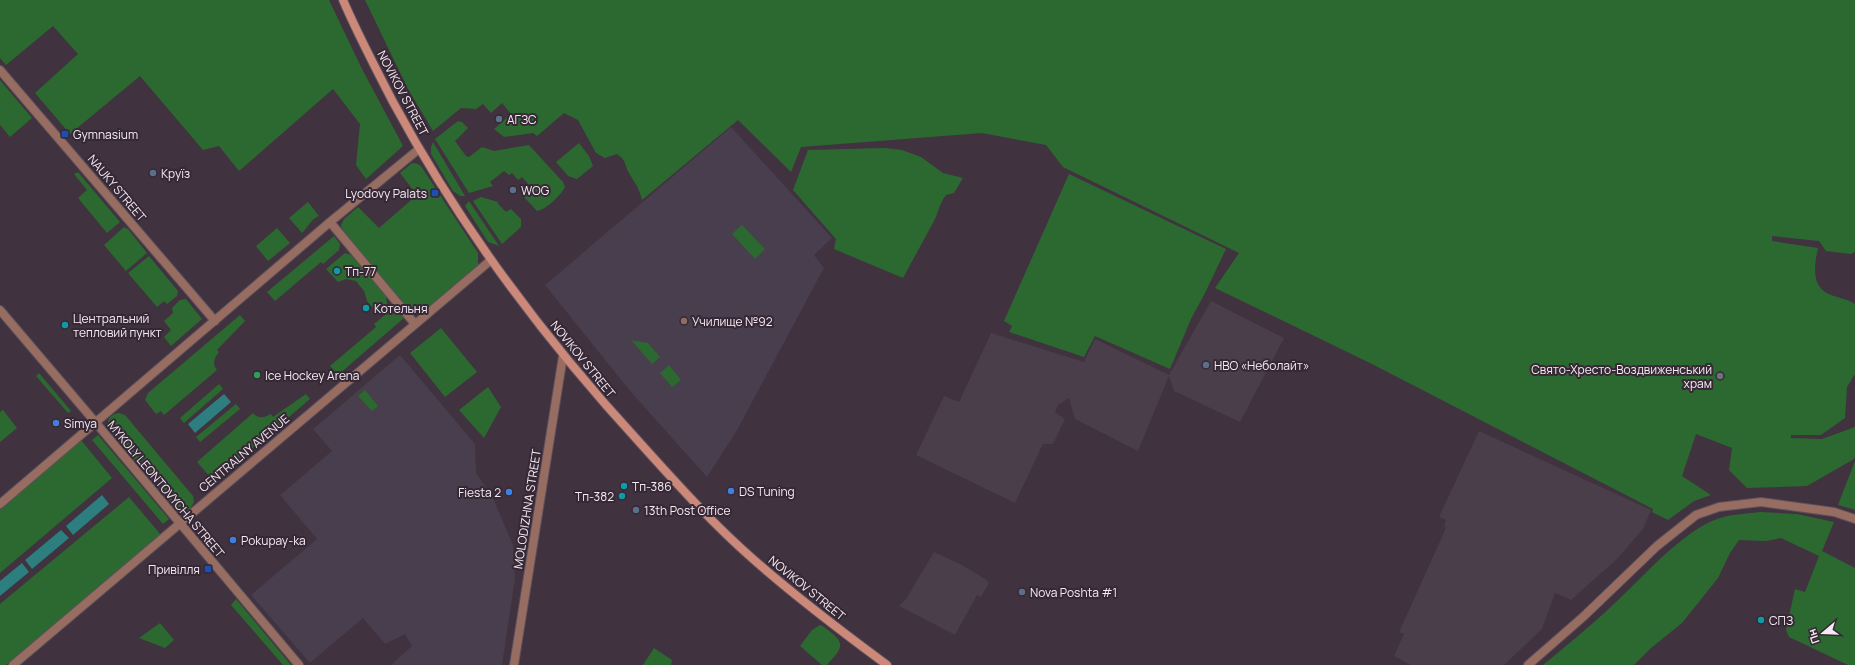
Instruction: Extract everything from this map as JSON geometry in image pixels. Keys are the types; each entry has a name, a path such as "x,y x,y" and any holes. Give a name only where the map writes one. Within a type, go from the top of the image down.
{"main road":[{"name":"NOVIKOV STREET","path":"343,0 370,56 414,140 477,240 563,356 606,407 677,484 751,558 820,615 887,665"}],"street":[{"name":"NAUKY STREET","path":"0,70 215,321"},
{"path":"0,504 330,222 419,148"},
{"path":"330,222 415,324"},
{"name":"CENTRALNY AVENUE","path":"13,665 491,260"},
{"name":"MYKOLY LEONTOVYCHA STREET","path":"0,310 299,665"},
{"name":"MOLODIZHNA STREET","path":"514,665 563,356"},
{"path":"1528,665 1583,617 1656,546 1701,512 1719,507 1761,502 1834,512 1855,519"}],"shaded area":[{"path":"0,0 329,0 362,69 403,146 366,179 356,165 360,124 333,89 239,171 219,146 203,150 140,76 70,134 35,93 78,54 53,26 6,65 0,58"},
{"path":"365,0 1855,0 1855,252 1851,254 1826,251 1819,241 1772,236 1772,241 1818,248 1815,272 1821,288 1832,296 1848,300 1855,304 1855,374 1847,387 1845,418 1821,435 1791,435 1791,438 1822,439 1855,427 1855,456 1854,459 1807,486 1747,488 1729,470 1732,448 1696,434 1682,476 1711,495 1694,501 1668,520 1652,512 1653,509 1372,364 1215,288 1239,253 1063,167 1046,145 982,133 801,147 791,172 738,120 642,200 638,189 622,159 617,154 605,158 596,153 578,120 564,113 537,136 533,133 504,137 494,129 511,114 502,103 491,113 483,104 476,109 461,108 433,131 408,89"},
{"path":"0,80 32,118 10,137 0,125"},
{"path":"458,121 462,122 468,128 455,141 466,156 469,157 482,147 494,151 529,145 563,182 565,187 563,191 549,205 537,211 523,196 532,188 522,177 518,180 512,173 509,175 504,171 490,182 493,186 469,193 435,139"},
{"name":"Училище №92","path":"731,127 832,238 814,255 824,268 736,432 707,477 630,391 545,285"},
{"path":"433,142 465,196 460,196 453,191 431,154"},
{"path":"579,143 589,156 593,166 577,179 568,176 556,162"},
{"path":"885,148 902,150 921,157 943,173 963,178 954,193 946,195 944,198 934,221 903,278 834,249 836,239 793,190 808,150"},
{"path":"412,163 421,166 478,253 478,265 422,313 415,315 411,314 344,233 341,225 344,219 358,207 379,228 417,195 400,173"},
{"path":"78,172 120,222 107,233 78,198 87,190 74,174"},
{"path":"1069,174 1226,249 1191,319 1170,369 1095,336 1084,357 1009,332 1012,326 1004,321"},
{"path":"481,197 498,202 498,204 506,212 511,209 521,219 521,227 502,244 473,201"},
{"path":"469,201 499,246 488,242 465,206"},
{"path":"308,202 319,216 312,221 302,233 289,218"},
{"path":"742,225 765,249 755,259 732,234"},
{"path":"124,227 128,229 147,253 126,271 104,245"},
{"path":"277,228 290,243 268,261 256,246"},
{"path":"334,236 340,244 339,250 323,264 321,262 275,301 267,292"},
{"path":"345,253 351,255 386,296 387,304 377,313 367,301 364,291 356,281 346,279 338,282 326,269"},
{"path":"149,256 178,291 177,296 167,304 164,301 157,307 128,273"},
{"path":"186,299 202,319 171,346 164,337 171,330 164,321 173,313 172,308 180,300"},
{"path":"1211,301 1284,338 1240,422 1174,391 1169,376 1138,451 1075,419 1069,398 1058,405 1055,412 1065,419 1053,444 1043,444 1015,503 916,455 944,396 959,402 991,333 1084,362 1095,339 1169,375"},
{"path":"395,310 404,318 338,375 330,366 376,327 374,324 390,311"},
{"path":"240,315 245,321 217,350 219,352 214,363 217,370 164,415 161,411 156,414 145,400 148,393"},
{"path":"441,328 477,372 445,397 410,353"},
{"path":"631,340 648,343 660,357 652,364"},
{"path":"400,355 475,444 476,473 492,496 513,545 515,579 502,665 391,665 412,646 405,634 385,644 363,618 310,663 251,595 317,539 280,495 332,451 313,429"},
{"path":"669,365 681,380 672,387 660,373"},
{"path":"39,373 71,411 68,413 36,376"},
{"path":"219,384 223,389 184,423 180,418"},
{"path":"488,387 501,407 484,438 459,410"},
{"path":"365,390 378,406 372,411 358,396"},
{"path":"224,394 231,402 195,433 188,424"},
{"path":"306,394 310,399 218,477 212,479 197,462 253,413 259,417 264,417 271,414 273,417"},
{"path":"236,404 240,409 200,442 196,437"},
{"path":"3,410 17,428 0,442 0,412"},
{"path":"119,413 125,415 193,496 194,502 190,509 183,512 177,509 110,431 108,422 110,417"},
{"path":"1479,431 1651,510 1643,529 1616,560 1571,600 1555,593 1542,629 1504,665 1411,665 1394,656 1404,634 1399,632 1446,528 1444,526 1446,520 1439,517"},
{"path":"98,435 169,519 163,524 92,440"},
{"path":"81,440 112,478 0,573 0,508"},
{"path":"1855,461 1855,510 1838,505"},
{"path":"102,495 109,504 73,535 66,526"},
{"path":"129,497 161,535 6,665 0,665 0,604"},
{"path":"1760,512 1797,514 1834,522 1822,551 1855,568 1855,665 1848,665 1789,637 1786,630 1795,589 1805,592 1819,556 1781,538 1766,541 1739,540 1730,553 1718,578 1682,623 1651,648 1634,665 1543,665 1597,619 1661,558 1686,537 1712,521 1724,517"},
{"path":"61,530 69,538 32,569 25,560"},
{"path":"934,552 964,566 989,583 981,597 977,595 955,635 899,606 906,599"},
{"path":"22,563 29,572 0,596 0,581"},
{"path":"236,599 291,665 283,665 231,605"},
{"path":"160,623 174,640 165,648 139,638"},
{"path":"820,625 833,634 840,642 837,654 827,665 822,665 800,646 812,630"},
{"path":"654,648 672,660 671,665 643,665"}],"place":[{"name":"АГЗС","path":"499,119"},
{"name":"Gymnasium","path":"65,134"},
{"name":"Круїз","path":"153,173"},
{"name":"WOG","path":"513,190"},
{"name":"Lyodovy Palats","path":"435,193"},
{"name":"Тп-77","path":"337,271"},
{"name":"Котельня","path":"366,308"},
{"name":"Училище №92","path":"684,321"},
{"name":"Центральний тепловий пункт","path":"65,325"},
{"name":"НВО «Неболайт»","path":"1206,365"},
{"name":"Ice Hockey Arena","path":"257,375"},
{"name":"Свято-Хресто-Воздвиженський храм","path":"1720,376"},
{"name":"Simya","path":"56,423"},
{"name":"Тп-386","path":"624,486"},
{"name":"DS Tuning","path":"731,491"},
{"name":"Fiesta 2","path":"509,492"},
{"name":"Тп-382","path":"622,496"},
{"name":"13th Post Office","path":"636,510"},
{"name":"Pokupay-ka","path":"233,540"},
{"name":"Привілля","path":"208,569"},
{"name":"Nova Poshta #1","path":"1022,592"},
{"name":"СПЗ","path":"1761,620"}]}
